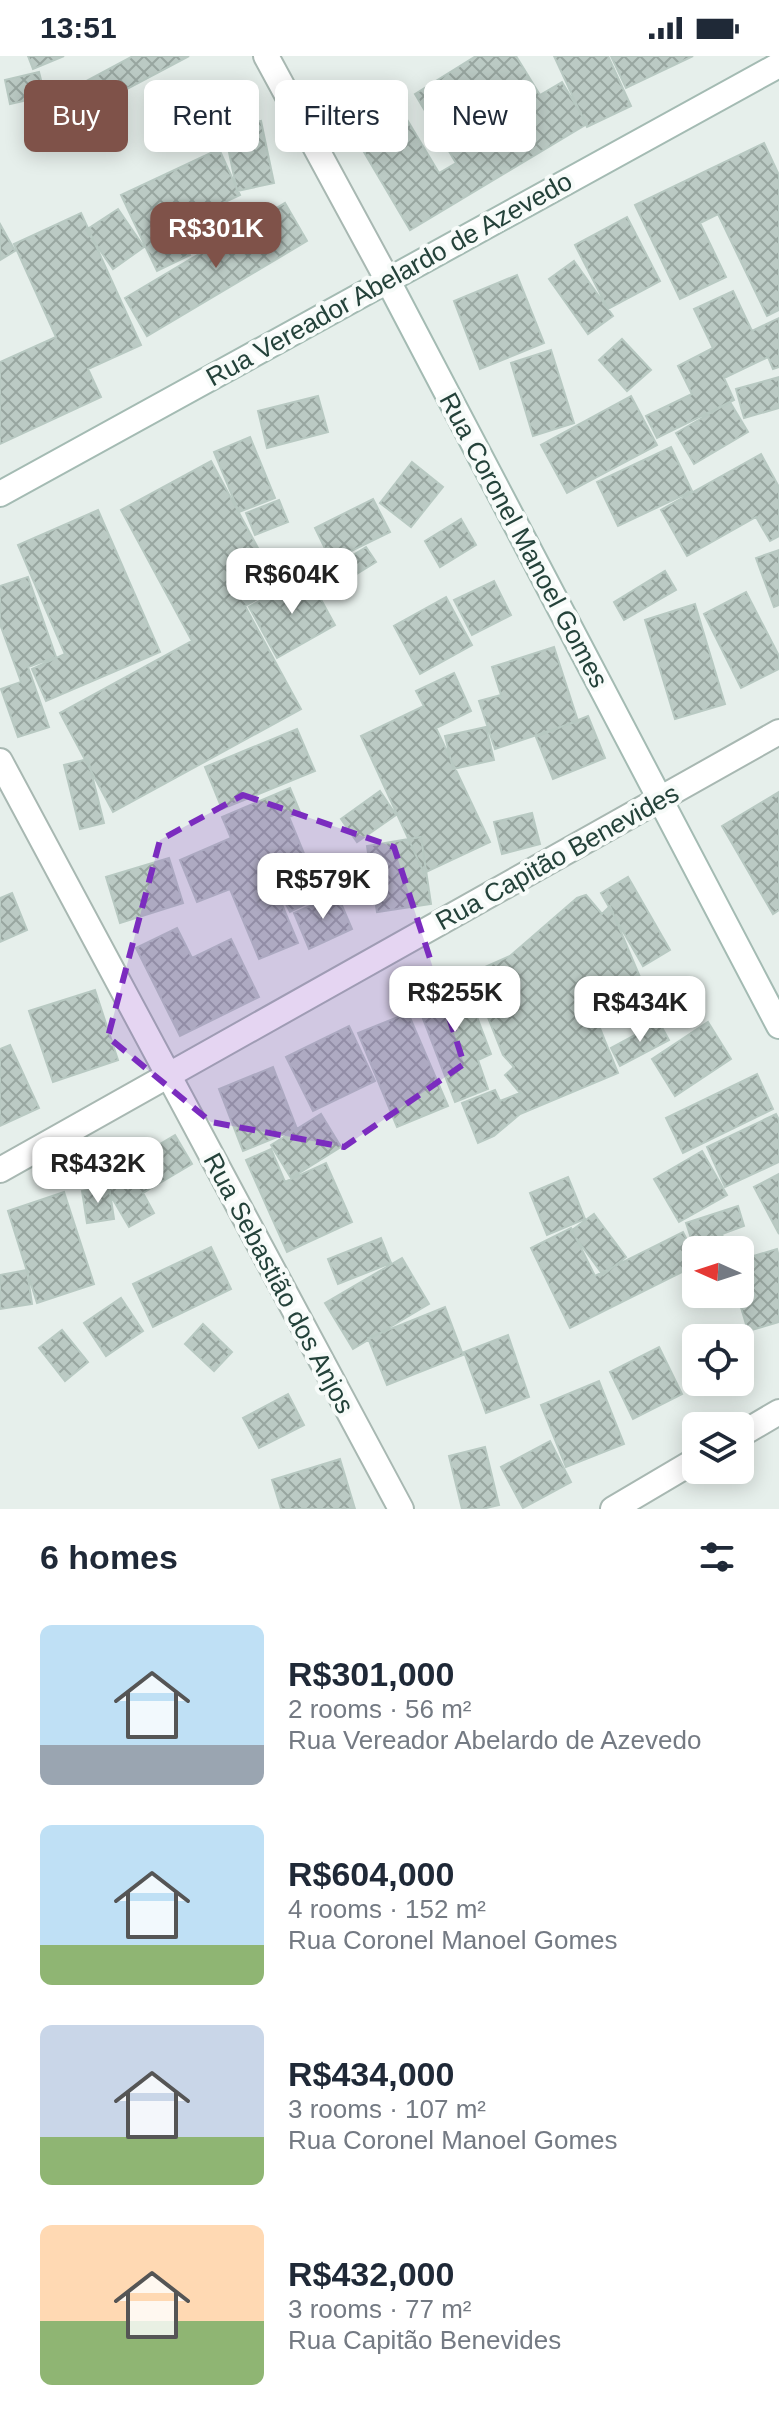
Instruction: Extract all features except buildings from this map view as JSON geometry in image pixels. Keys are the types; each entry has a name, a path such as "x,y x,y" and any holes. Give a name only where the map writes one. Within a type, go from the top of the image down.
{"street":[{"name":"Rua Coronel Manoel Gomes","path":"266,56 387,279 779,1026"},
{"name":"Rua Vereador Abelardo de Azevedo","path":"0,494 779,65"},
{"name":"Rua Capitão Benevides","path":"0,1170 779,732"},
{"name":"Rua Sebastião dos Anjos","path":"0,761 401,1509"},
{"path":"754,1427 779,1412"},
{"path":"613,1509 682,1468"}],"highlighted area":[{"path":"243,795 394,847 464,1064 344,1147 211,1122 108,1037 160,840"}]}
